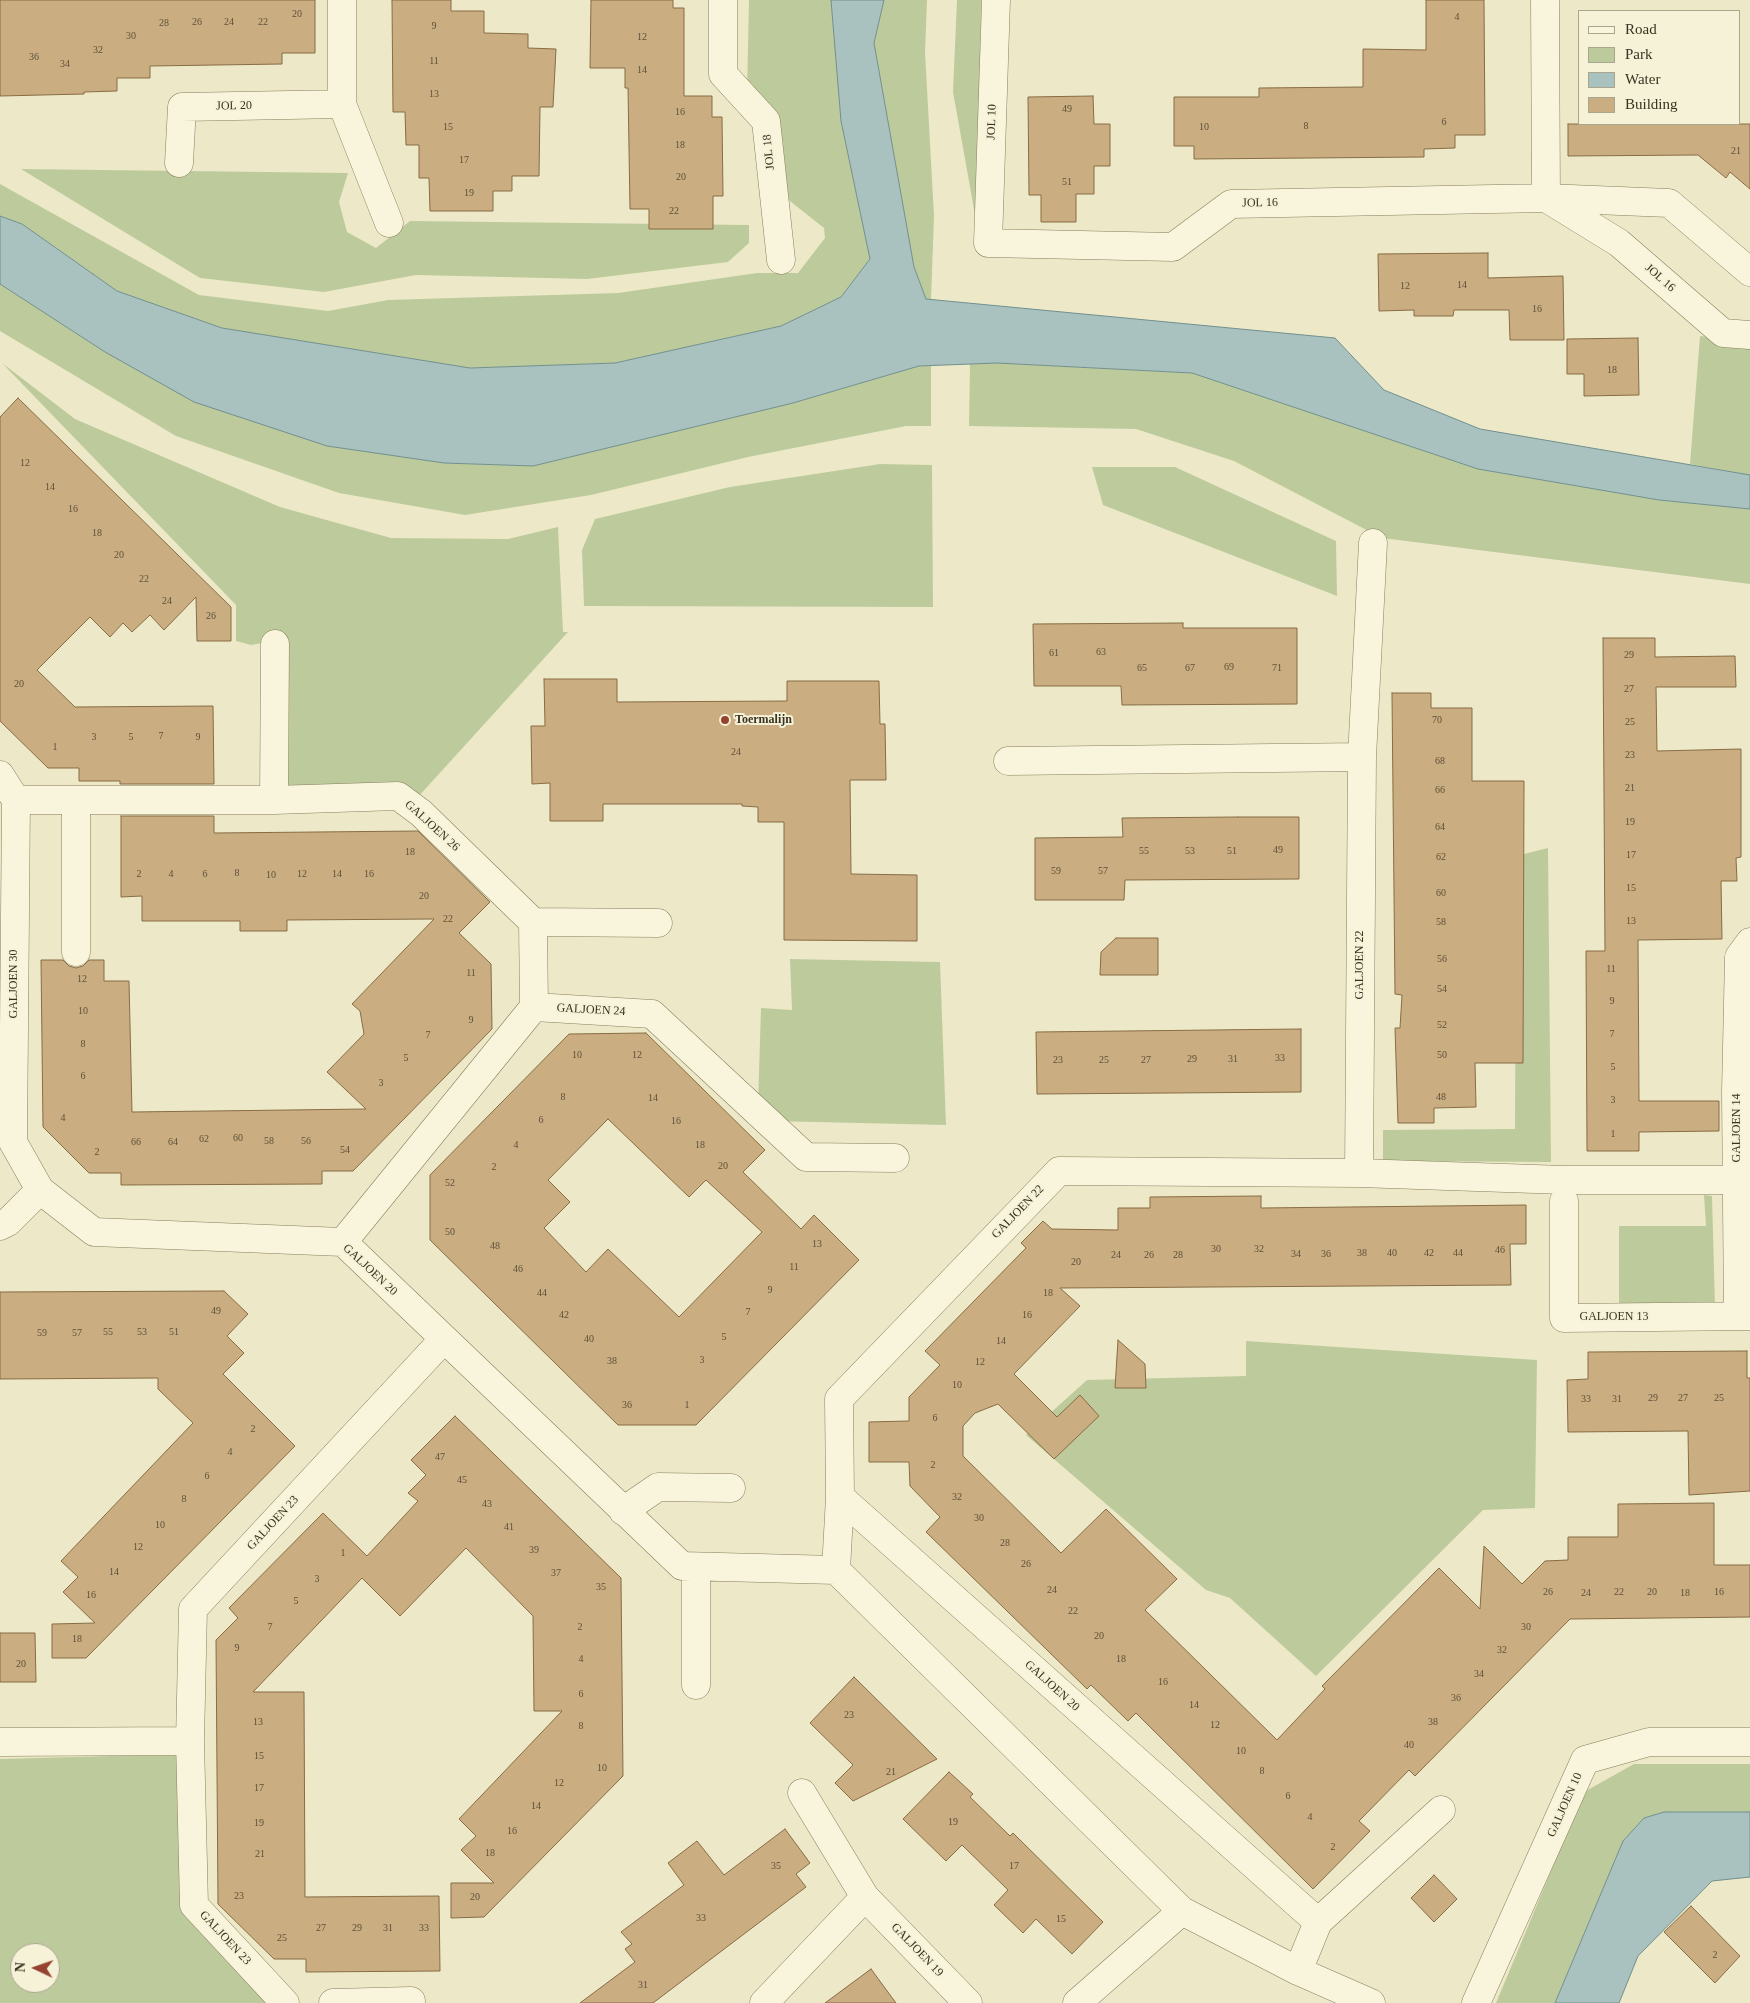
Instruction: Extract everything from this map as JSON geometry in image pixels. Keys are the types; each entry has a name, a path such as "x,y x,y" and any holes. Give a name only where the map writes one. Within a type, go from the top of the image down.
{"street":[{"path":"342,0 342,104 389,223"},
{"name":"JOL 18","path":"723,0 723,74 766,121 781,260"},
{"name":"JOL 10","path":"988,243 996,0"},
{"path":"1546,0 1546,198"},
{"name":"JOL 20","path":"179,163 182,107 342,104"},
{"name":"JOL 16","path":"1546,198 1620,243 1723,333 1750,335"},
{"name":"JOL 16","path":"988,243 1173,247 1231,204 1546,198 1669,203 1750,272"},
{"name":"GALJOEN 22","path":"1359,1173 1362,758 1373,543"},
{"path":"274,800 275,644"},
{"path":"1008,761 1362,758"},
{"path":"0,775 16,800"},
{"name":"GALJOEN 26","path":"16,800 274,800 398,796 421,813 533,922"},
{"name":"GALJOEN 30","path":"16,800 13,1142 40,1190"},
{"path":"76,800 76,952"},
{"path":"343,1242 534,1007 533,922 658,923"},
{"name":"GALJOEN 14","path":"1744,1316 1737,1180 1739,957 1750,942"},
{"name":"GALJOEN 24","path":"534,1007 652,1014 806,1157 895,1158"},
{"name":"GALJOEN 22","path":"840,1498 839,1399 1059,1171 1359,1173 1564,1180 1737,1180"},
{"path":"0,1226 8,1222 40,1190"},
{"name":"GALJOEN 20","path":"40,1190 94,1232 343,1242 682,1566 836,1570"},
{"name":"GALJOEN 13","path":"1564,1201 1564,1318 1744,1316"},
{"name":"GALJOEN 23","path":"285,2003 194,1905 190,1741 193,1609 444,1340"},
{"path":"623,1511 658,1487 731,1488"},
{"path":"840,1498 836,1570 1182,1911 1298,1971 1371,2003"},
{"name":"GALJOEN 20","path":"840,1498 1318,1922"},
{"path":"696,1567 696,1685"},
{"path":"0,1742 190,1741"},
{"name":"GALJOEN 10","path":"1476,2003 1585,1760 1649,1742 1750,1742"},
{"name":"GALJOEN 19","path":"802,1793 865,1897 968,2003"},
{"path":"1298,1971 1318,1922 1441,1810"},
{"path":"764,2003 865,1897"},
{"path":"1077,2003 1182,1911"},
{"path":"333,2003 411,2001"}],"green space":[{"path":"749,0 831,0 841,121 870,259 841,297 781,326 615,363 470,368 222,328 117,291 22,224 0,216 0,184 199,295 328,311 388,300 618,293 757,273 798,273 825,238 824,228 781,194 747,94"},
{"path":"884,0 927,0 925,52 934,216 931,300 926,299 914,267 874,43"},
{"path":"957,0 981,0 979,237 953,92"},
{"path":"21,169 348,173 339,202 347,232 376,248 410,221 749,225 749,243 728,262 587,279 416,275 324,292 200,278"},
{"path":"0,284 105,352 327,446 444,463 533,466 793,403 919,366 931,365 931,426 906,426 748,457 591,495 465,515 339,493 176,436 0,331"},
{"path":"1700,336 1750,341 1750,475 1690,464"},
{"path":"2,363 75,419 280,507 391,538 508,539 558,527 563,632 568,632 418,797 404,785 283,786 283,639 251,645 236,641 236,605"},
{"path":"997,363 1192,373 1478,469 1659,500 1750,509 1750,584 1382,538 1234,461 1136,429 969,426 970,364"},
{"path":"880,464 932,465 933,607 584,606 582,550 595,519 730,487"},
{"path":"1092,467 1175,467 1336,541 1337,596 1103,505"},
{"path":"1548,848 1551,1162 1383,1161 1383,1130 1515,1129 1516,856"},
{"path":"790,959 940,962 946,1125 772,1121 758,1106 761,1008 792,1010"},
{"path":"1704,1195 1712,1196 1715,1307 1619,1309 1619,1226 1706,1226"},
{"path":"1246,1341 1537,1360 1535,1508 1483,1510 1316,1676 1230,1598 1206,1590 1026,1435 1087,1380 1246,1376"},
{"path":"182,1754 180,1907 269,2003 0,2003 0,1759"},
{"path":"1634,1764 1750,1764 1750,1812 1664,1812 1644,1818 1623,1841 1555,2003 1496,2003 1584,1792"}],"water":[{"path":"831,0 884,0 874,43 914,267 926,299 1335,338 1384,390 1480,429 1750,475 1750,509 1659,500 1478,469 1192,373 997,363 919,366 793,403 533,466 444,463 327,446 194,402 105,352 0,284 0,216 22,224 117,291 222,328 470,368 615,363 781,326 841,297 870,259 841,121"},
{"path":"1664,1812 1750,1812 1750,1877 1712,1881 1638,1956 1619,2003 1555,2003 1623,1841 1644,1818"}],"building":[{"path":"0,0 315,0 315,53 282,53 282,64 150,66 150,78 117,78 117,91 84,92 84,94 0,96"},
{"path":"392,0 451,0 451,11 484,11 484,33 528,34 528,48 556,49 553,107 540,107 539,176 512,176 512,191 493,191 493,211 430,211 429,178 419,178 419,145 406,145 405,112 393,112"},
{"path":"591,0 673,0 673,8 684,8 684,96 712,96 712,117 722,117 723,196 713,196 713,229 649,229 649,209 630,209 628,88 625,88 625,68 590,68"},
{"path":"1426,0 1484,0 1485,135 1455,135 1455,148 1424,149 1424,157 1194,159 1194,146 1174,146 1174,97 1259,97 1259,88 1363,87 1363,49 1426,50"},
{"path":"1093,96 1094,124 1110,124 1110,166 1094,166 1094,194 1076,194 1076,222 1041,222 1041,195 1029,195 1028,97"},
{"path":"1568,124 1750,124 1750,189 1730,172 1726,178 1698,155 1568,156"},
{"path":"1488,253 1488,278 1563,276 1564,340 1510,340 1509,310 1454,310 1453,316 1414,316 1414,310 1379,311 1378,254"},
{"path":"1638,338 1639,395 1584,396 1584,374 1567,374 1567,339"},
{"path":"18,398 231,607 231,641 197,641 196,597 164,630 150,615 132,632 123,623 110,637 90,617 37,670 75,707 213,706 214,784 120,784 120,781 79,781 79,768 48,768 0,721 0,417"},
{"path":"1183,623 1183,628 1297,628 1297,704 1122,705 1121,686 1034,686 1033,624"},
{"path":"1603,638 1655,638 1655,657 1735,656 1736,687 1656,687 1657,751 1741,749 1741,857 1736,858 1737,881 1721,881 1722,939 1638,940 1639,1101 1719,1101 1719,1131 1639,1132 1639,1151 1587,1151 1586,951 1605,951"},
{"path":"544,679 617,679 617,702 787,701 787,681 879,681 880,724 885,724 886,780 850,780 851,874 917,875 917,941 784,940 784,822 758,822 758,807 742,806 742,804 603,804 603,821 550,821 550,783 532,784 531,726 545,726"},
{"path":"1392,693 1431,693 1431,708 1472,708 1472,781 1524,781 1523,1063 1475,1063 1476,1107 1434,1108 1434,1123 1398,1123 1395,1028 1400,1028 1402,995 1395,994"},
{"path":"121,816 214,816 214,833 418,831 490,902 459,933 491,964 492,1029 353,1171 322,1171 322,1184 121,1185 121,1173 89,1173 43,1127 41,960 63,960 69,966 76,968 83,966 89,960 104,960 104,981 129,981 132,1112 366,1109 327,1072 364,1034 360,1011 352,1004 434,919 287,920 287,931 240,931 240,921 142,921 142,896 121,897"},
{"path":"1299,817 1299,879 1125,880 1124,900 1035,900 1035,838 1123,837 1122,818"},
{"path":"1116,938 1158,938 1158,975 1100,975 1101,952"},
{"path":"1301,1029 1301,1092 1037,1094 1036,1032"},
{"path":"646,1033 765,1150 743,1172 801,1229 814,1215 859,1260 696,1425 618,1425 430,1240 430,1175 569,1034","holes":["608,1119 689,1197 706,1180 762,1232 679,1317 608,1249 586,1272 544,1228 570,1202 548,1180"]},
{"path":"1261,1196 1261,1208 1526,1205 1526,1244 1510,1244 1511,1285 1060,1288 1080,1306 1014,1374 1057,1417 1080,1395 1099,1416 1054,1459 998,1404 975,1413 963,1426 963,1456 1061,1553 1106,1509 1177,1579 1145,1610 1277,1740 1325,1689 1322,1686 1439,1568 1480,1609 1484,1546 1522,1584 1545,1561 1568,1560 1568,1537 1618,1537 1618,1504 1714,1503 1714,1565 1750,1565 1750,1617 1570,1619 1415,1776 1409,1770 1359,1821 1370,1831 1313,1889 1136,1713 1128,1721 1091,1685 1087,1689 926,1532 940,1517 910,1486 909,1462 869,1462 869,1422 909,1421 909,1397 940,1365 925,1351 1026,1248 1021,1243 1043,1221 1052,1229 1118,1230 1118,1208 1150,1208 1150,1197"},
{"path":"224,1291 248,1314 227,1336 244,1353 223,1374 295,1446 86,1658 52,1658 52,1624 95,1623 63,1592 78,1577 61,1561 193,1423 158,1389 158,1378 0,1379 0,1292"},
{"path":"1118,1340 1145,1364 1146,1388 1115,1388"},
{"path":"1747,1351 1747,1378 1750,1378 1750,1491 1689,1495 1688,1431 1568,1432 1567,1380 1588,1379 1588,1352"},
{"path":"455,1416 621,1578 623,1776 484,1917 451,1918 451,1883 494,1883 461,1850 476,1836 459,1819 562,1711 534,1711 533,1616 466,1548 400,1616 362,1578 253,1692 304,1692 305,1897 439,1896 440,1971 306,1972 306,1959 274,1959 218,1904 216,1640 238,1618 229,1608 323,1513 367,1556 418,1501 408,1493 426,1475 411,1460"},
{"path":"0,1633 35,1633 36,1682 0,1682"},
{"path":"854,1677 937,1759 853,1801 835,1783 853,1765 810,1723"},
{"path":"949,1772 973,1794 970,1797 1010,1836 1013,1833 1103,1922 1072,1954 1036,1919 1023,1933 994,1905 1008,1890 962,1845 946,1861 903,1819"},
{"path":"785,1829 810,1863 796,1874 806,1887 653,2003 580,2003 635,1962 625,1949 632,1944 621,1932 684,1885 668,1863 697,1841 724,1875"},
{"path":"1434,1875 1457,1899 1434,1922 1411,1898"},
{"path":"1691,1906 1740,1956 1715,1983 1664,1932"},
{"path":"871,1969 896,2003 825,2003"}],"place":[{"name":"Toermalijn","path":"725,720"}]}
